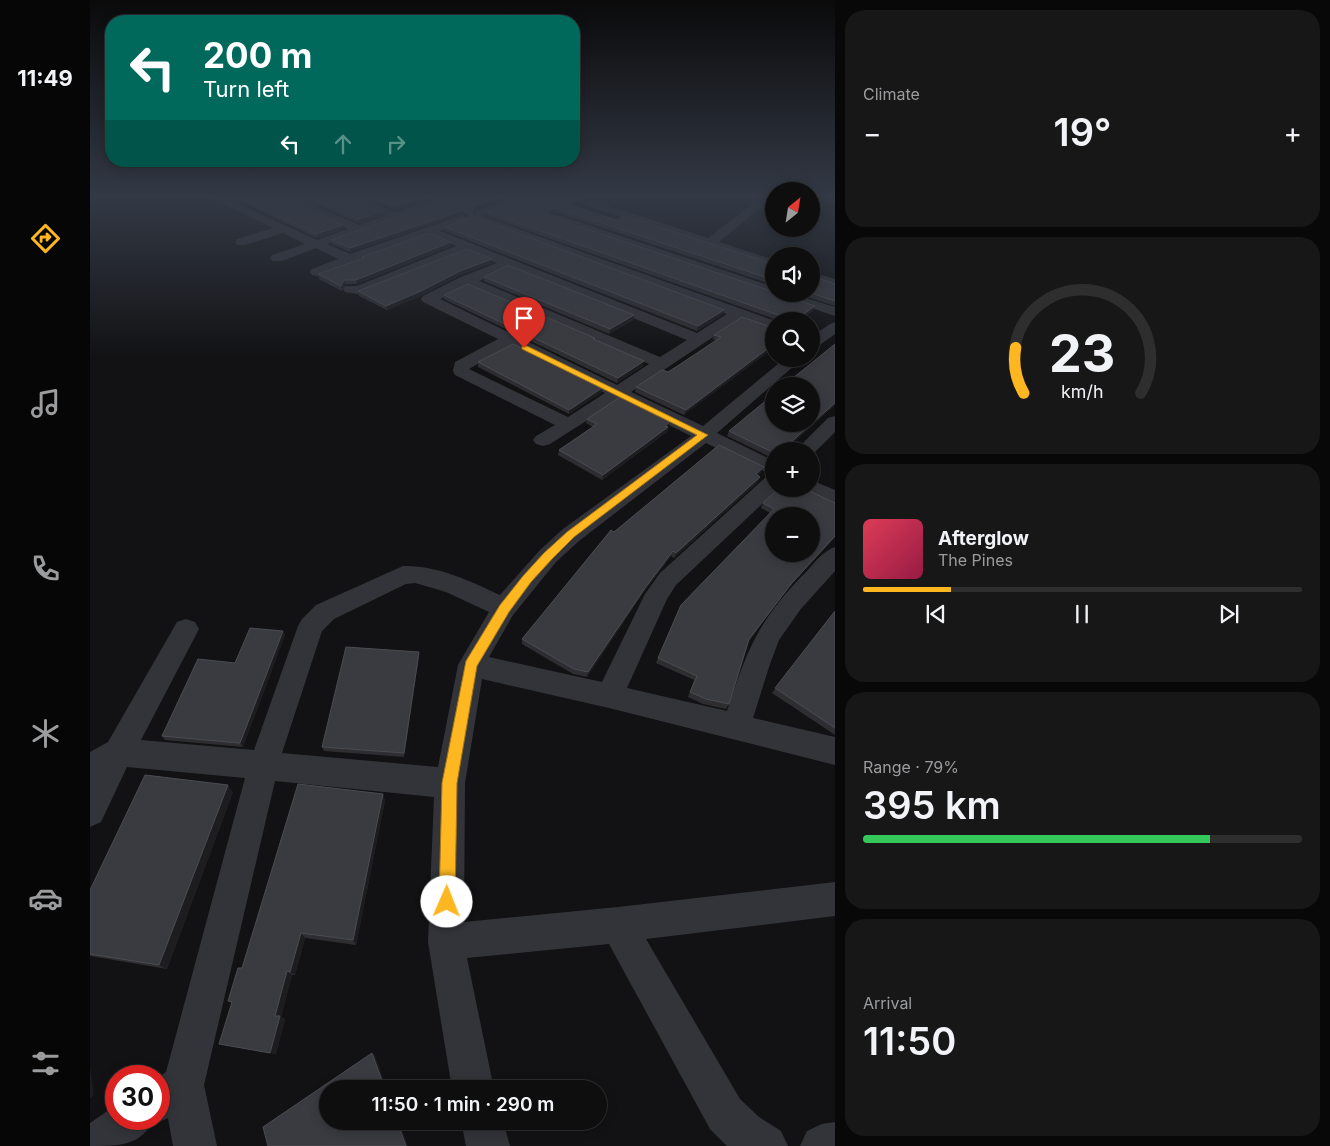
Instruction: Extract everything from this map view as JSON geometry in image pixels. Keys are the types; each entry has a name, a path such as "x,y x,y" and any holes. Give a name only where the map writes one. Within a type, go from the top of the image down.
{"street":[{"path":"277,258 297,250"},
{"path":"330,250 349,259"},
{"path":"317,272 373,250"},
{"path":"350,289 358,290 456,250"},
{"path":"478,250 700,339"},
{"path":"567,250 765,323"},
{"path":"650,250 765,289"},
{"path":"688,263 706,250"},
{"path":"731,250 765,261"},
{"path":"507,262 428,299 508,340 765,465"},
{"path":"820,279 835,284"},
{"path":"466,280 662,364"},
{"path":"804,302 835,312"},
{"path":"543,440 619,393 738,313"},
{"path":"820,337 835,327"},
{"path":"508,340 461,366 461,370 569,425"},
{"path":"820,344 835,348"},
{"path":"471,1080 446,942 450,783 471,665 504,608 527,579 571,535 704,435 785,367"},
{"path":"814,442 835,422"},
{"path":"609,696 657,594 668,579 765,489"},
{"path":"820,491 835,498"},
{"path":"736,727 762,648 770,631 835,556"},
{"path":"195,1146 171,1093 263,766 311,626 326,612 404,575 412,574 430,576 504,608"},
{"path":"90,811 119,752 186,629"},
{"path":"471,665 609,696 835,751"},
{"path":"90,770 119,752 450,783"},
{"path":"446,942 618,926 835,899"},
{"path":"618,926 725,1114 740,1131 756,1142 766,1146"},
{"path":"93,1146 117,1130"},
{"path":"484,1130 488,1146"},
{"path":"822,1146 835,1144"}],"building":[{"path":"380,250 430,250 356,280 344,280 341,286 318,274 364,258 362,257"},
{"path":"463,250 471,250 492,259 460,271 386,306 358,291"},
{"path":"505,250 564,250 724,310 698,326"},
{"path":"596,250 651,250 765,289 765,302 803,302 815,306 807,312 770,312"},
{"path":"685,250 732,250 765,261 765,277"},
{"path":"508,265 634,315 610,329 484,277"},
{"path":"820,279 835,284 835,301 820,296"},
{"path":"468,284 644,361 618,378 444,295"},
{"path":"742,317 765,325 765,351 686,410 636,387 662,370 668,372 721,337 714,335"},
{"path":"513,344 602,388 569,410 478,362"},
{"path":"835,344 835,403 820,416 820,377 794,377 807,367 820,367 820,356"},
{"path":"620,397 670,422 665,426 668,427 603,475 559,450 597,424 587,419"},
{"path":"765,401 765,432 802,432 791,442 765,442 765,449 729,431"},
{"path":"719,445 764,467 756,474 760,477 676,553 673,551 645,588 588,672 574,669 522,639 611,530 614,532"},
{"path":"820,496 835,503 835,536 820,552 820,507 770,507 763,503 769,497"},
{"path":"765,518 765,562 811,562 792,583 749,639 729,704 706,699 690,692 697,676 658,658 681,605"},
{"path":"835,611 835,728 775,688"},
{"path":"250,628 283,631 240,743 162,736 198,659 235,663"},
{"path":"346,647 419,652 404,753 322,747"},
{"path":"145,775 228,785 159,965 90,954 90,890"},
{"path":"298,784 383,794 353,940 301,933 290,972 287,971 275,1016 280,1016 270,1053 219,1044 232,1002 228,1001 238,968 242,968"},
{"path":"372,1053 382,1080 332,1080"},
{"path":"319,1089 319,1130 400,1130 406,1146 268,1146 263,1127"}],"route":[{"path":"447,902 450,783 471,665 504,608 548,556 571,535 704,435 524,348"}]}
